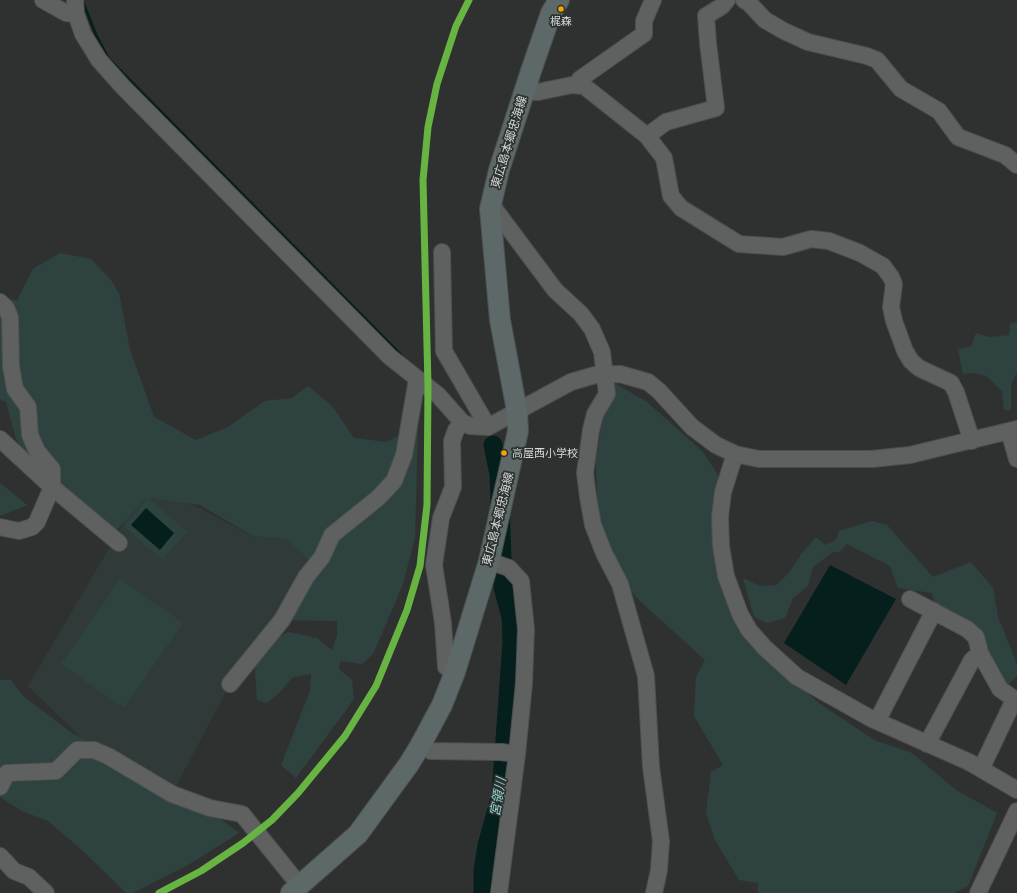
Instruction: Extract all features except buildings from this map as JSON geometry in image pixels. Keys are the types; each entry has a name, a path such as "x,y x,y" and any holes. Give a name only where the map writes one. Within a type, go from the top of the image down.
{"main road":[{"name":"東広島本郷忠海線","path":"295,889 358,834 409,764 420,746 442,705 455,672 488,561 518,431 517,411 500,320 490,209 499,170 525,91 551,13 559,0"}],"street":[{"path":"43,0 66,13 76,7 83,34 99,60 122,87 390,357 438,395 462,422 470,426 488,427 571,382 596,375 620,374 648,382 659,391 692,427 716,445 735,454 759,459 872,459 910,455 1013,430 1017,459"},
{"path":"580,84 580,79 644,34 644,21 653,0"},
{"path":"647,136 666,122 716,108 706,16 722,6 727,0"},
{"path":"744,0 749,3 765,20 808,42 867,56 877,60 901,89 939,111 958,137 1005,155 1017,165"},
{"path":"525,91 538,92 580,84 599,97 647,136 664,158 671,196 681,208 739,244 784,247 812,239 830,241 860,253 883,266 894,284 890,307 905,351 911,361 919,368 951,383 956,392 972,440"},
{"path":"490,209 496,211 556,290 581,314 592,329 602,352 606,374 607,394 595,414 591,430 585,473 586,485 593,525 604,553 620,584 646,676 651,767 661,841 659,870 654,893"},
{"path":"442,252 444,351 488,427"},
{"path":"0,302 6,308 10,317 11,366 15,389 28,407 30,435 37,451 52,469 52,487 38,522 32,527 19,532 0,527"},
{"path":"230,684 282,620 306,577 322,557 332,535 378,498 394,482 404,455 417,379"},
{"path":"455,672 446,667 443,623 434,565 441,518 453,487 452,441 456,430 462,422"},
{"path":"0,439 52,487 119,543"},
{"path":"735,454 723,492 720,517 721,546 726,576 740,614 749,630 765,648 797,677 877,721 981,769 1017,790"},
{"path":"488,561 509,568 521,582 526,629 524,683 509,753 499,893"},
{"path":"910,599 967,629 976,637 980,653 1000,689 1015,701 981,769"},
{"path":"877,721 934,612"},
{"path":"927,744 972,660 980,653"},
{"path":"420,746 431,751 509,753"},
{"path":"0,787 7,773 56,771 77,750 94,750 108,756 172,794 210,808 242,814 274,853 295,889"},
{"path":"978,893 1017,811"},
{"path":"0,856 14,871 29,877 46,893"}],"shaded area":[{"path":"60,253 91,259 111,280 119,293 130,350 154,417 196,440 228,427 265,401 292,398 308,386 332,406 354,438 386,442 418,426 415,538 402,587 373,654 362,664 340,661 339,669 352,680 354,699 296,778 281,765 310,691 311,674 293,677 278,694 267,703 257,700 255,668 261,654 271,642 288,632 317,638 332,650 337,636 337,621 282,620 315,565 286,539 253,536 200,505 149,498 187,532 162,560 124,526 148,498 146,498 115,532 70,497 67,486 42,484 16,439 6,402 0,399 0,295 17,301 33,269"},
{"path":"1017,322 1017,372 1011,385 1011,410 1004,410 1002,391 986,376 974,373 963,374 958,349 971,347 976,333 989,337 1009,335 1010,323"},
{"path":"614,383 647,402 703,452 718,475 715,549 724,593 794,681 820,704 876,741 912,753 956,790 997,813 968,886 954,893 758,893 758,883 739,880 715,840 706,813 711,772 723,765 694,716 696,677 705,660 639,600 612,569 598,524 596,461 603,414"},
{"path":"0,483 27,505 0,516"},
{"path":"157,487 253,536 286,539 315,565 230,684 172,794 94,750 28,686 128,516"},
{"path":"146,508 174,533 160,550 131,525"},
{"path":"872,521 887,525 933,577 971,562 993,588 998,617 1017,664 1017,676 1004,688 976,631 935,605 932,593 898,588 890,566 847,544 839,552 833,552 813,567 808,586 793,598 785,618 767,623 754,617 743,578 760,586 776,585 788,574 802,553 816,537 825,545 836,540 839,531"},
{"path":"830,565 896,599 846,685 784,643"},
{"path":"120,579 183,623 124,708 61,664"},
{"path":"0,680 11,680 22,695 73,734 116,753 203,806 239,833 188,865 133,893 126,893 82,850 48,821 22,811 0,797"}],"waterway":[{"path":"83,2 96,35 108,58 401,355"},
{"name":"宮領川","path":"483,893 483,871 487,845 501,795 512,642 511,617 503,587 499,474 493,445"}],"transit line":[{"path":"159,893 201,871 243,843 272,820 298,793 345,736 376,686 407,610 420,566 427,505 428,386 423,180 428,127 437,84 456,26 469,0"}],"place":[{"name":"梶森","path":"561,9"},
{"name":"高屋西小学校","path":"504,453"}]}
